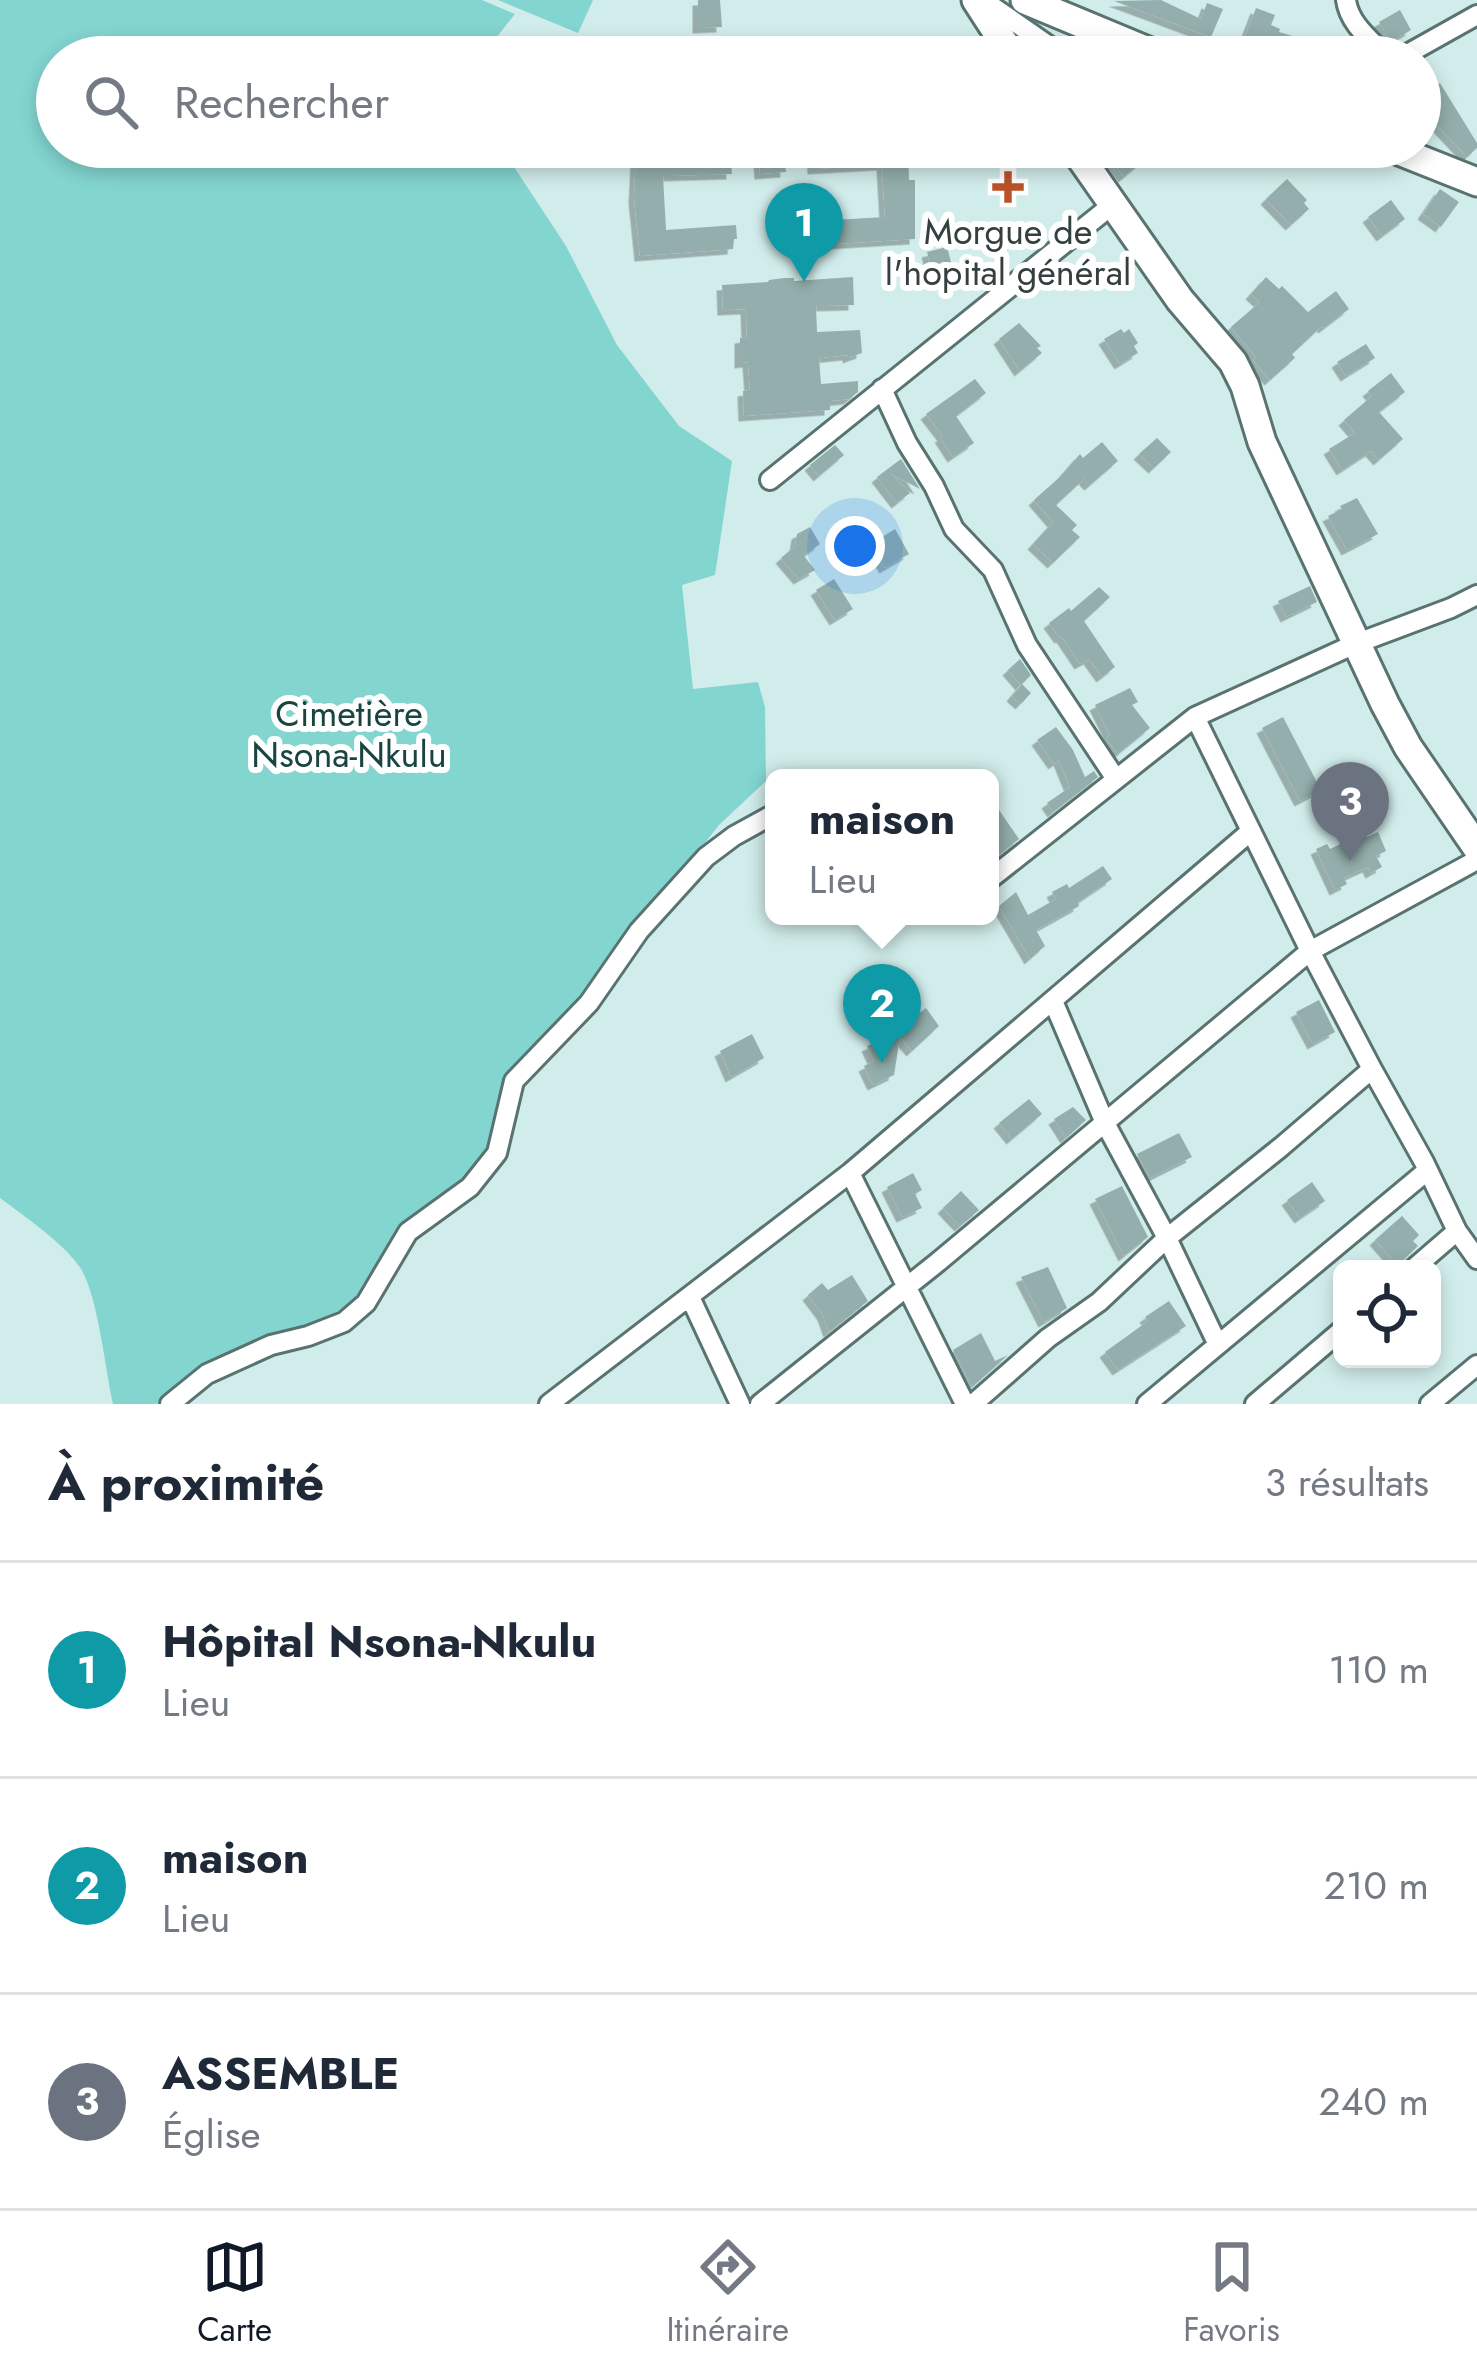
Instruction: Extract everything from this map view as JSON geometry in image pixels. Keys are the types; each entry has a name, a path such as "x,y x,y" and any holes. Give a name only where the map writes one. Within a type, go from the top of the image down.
{"street":[{"path":"980,0 1001,36"},
{"path":"980,0 1033,36"},
{"path":"1025,0 1112,36"},
{"path":"1346,0 1347,12 1367,36"},
{"path":"1440,36 1477,15"},
{"path":"1087,168 1180,300 1233,362 1262,442 1355,644 1402,736 1477,848"},
{"path":"1441,168 1477,182"},
{"path":"770,480 1112,205"},
{"path":"882,389 954,529 994,570 1027,645 1116,778"},
{"path":"999,872 1195,717 1477,595"},
{"path":"1195,717 1310,952 1457,1231 1477,1259"},
{"path":"170,1404 207,1374 271,1345 326,1330 358,1312 408,1232 470,1187 497,1153 514,1081 590,1003 639,932 706,857 765,819"},
{"path":"549,1404 850,1173 1251,832"},
{"path":"760,1404 1310,952 1477,860"},
{"path":"1053,1001 1105,1123 1218,1345"},
{"path":"850,1173 969,1404 1132,1274 1167,1238 1372,1069"},
{"path":"1148,1404 1428,1170"},
{"path":"1423,1260 1457,1231"},
{"path":"690,1297 740,1404"},
{"path":"1255,1404 1333,1338"},
{"path":"1430,1404 1477,1365"}],"green space":[{"name":"Cimetière Nsona-Nkulu","path":"0,0 482,0 515,14 498,36 36,36 36,168 515,168 566,246 617,345 679,426 732,461 715,575 682,585 693,689 758,682 765,707 765,782 719,825 572,1012 509,1079 485,1166 430,1207 357,1308 156,1404 113,1404 86,1278 53,1239 0,1198"},
{"path":"498,0 593,0 578,33"}],"building":[{"path":"698,0 720,0 722,27 698,28"},
{"path":"1161,0 1201,19 1207,3 1223,9 1208,36 1114,1"},
{"path":"1256,8 1275,15 1271,25 1293,36 1245,36"},
{"path":"1400,10 1411,30 1387,36 1379,22"},
{"path":"1441,85 1477,143 1467,157 1441,129"},
{"path":"635,168 732,168 732,174 663,176 666,230 736,225 733,249 640,256"},
{"path":"760,168 786,168 786,172 760,174"},
{"path":"882,168 909,168 909,180 915,180 915,239 817,245 816,221 885,217"},
{"path":"1287,179 1307,200 1309,209 1291,225 1266,199"},
{"path":"1440,189 1459,202 1441,227 1423,214"},
{"path":"1391,200 1405,219 1382,236 1368,217"},
{"path":"947,247 953,270 933,275 927,252"},
{"path":"853,277 854,305 816,306 817,332 860,330 862,353 819,358 821,384 858,381 858,392 849,399 830,401 830,410 744,416 743,391 750,390 748,362 740,363 740,338 747,337 746,309 723,310 722,285"},
{"path":"1266,277 1308,312 1336,291 1349,309 1322,326 1270,380 1231,327 1260,302 1251,294"},
{"path":"1019,323 1042,353 1020,371 999,339"},
{"path":"1121,329 1124,333 1129,329 1138,353 1120,364 1104,339"},
{"path":"1366,344 1375,358 1346,376 1337,362"},
{"path":"1391,373 1405,392 1379,412 1403,439 1379,460 1371,451 1342,470 1329,449 1355,433 1344,420"},
{"path":"975,379 986,393 956,416 974,443 953,457 926,414"},
{"path":"1157,438 1171,452 1154,468 1139,454"},
{"path":"1102,442 1118,461 1090,485 1084,479 1056,505 1077,525 1072,530 1080,537 1053,563 1033,544 1053,522 1034,500 1080,454 1083,458"},
{"path":"835,445 844,455 819,476 810,465"},
{"path":"901,459 920,489 891,474 910,493 897,503 877,477"},
{"path":"1357,498 1378,534 1347,550 1328,516"},
{"path":"810,527 820,544 804,556 815,570 799,579 781,558 795,546 797,534"},
{"path":"895,529 909,554 885,568 871,544"},
{"path":"834,579 853,609 835,620 816,590"},
{"path":"1310,586 1317,602 1286,617 1278,601"},
{"path":"1099,587 1110,597 1084,621 1115,667 1102,677 1089,659 1080,664 1049,623"},
{"path":"1020,659 1031,675 1022,684 1031,693 1021,704 1012,696 1021,685 1008,670"},
{"path":"1130,688 1138,702 1132,705 1150,728 1118,754 1106,739 1110,735 1095,705"},
{"path":"1283,717 1321,790 1300,801 1262,728"},
{"path":"1056,727 1085,777 1094,771 1098,777 1053,812 1047,803 1070,787 1059,760 1054,764 1037,740"},
{"path":"999,810 1019,839 999,855"},
{"path":"1378,832 1386,851 1376,856 1382,867 1371,873 1368,867 1344,878 1347,884 1335,890 1316,849 1327,844 1330,849 1364,833 1367,837"},
{"path":"1103,866 1112,879 1078,902 1079,906 1036,930 1045,946 1030,959 999,906 1016,892 1028,915 1056,899 1052,892 1067,884 1069,888"},
{"path":"1319,1000 1335,1032 1313,1044 1296,1012"},
{"path":"926,1008 939,1026 912,1051 900,1037 894,1075 873,1085 864,1066 874,1061 867,1046"},
{"path":"752,1034 764,1058 731,1077 720,1051"},
{"path":"1029,1099 1042,1114 1012,1139 999,1123"},
{"path":"1073,1107 1086,1120 1066,1138 1054,1119"},
{"path":"1179,1133 1192,1157 1150,1178 1137,1154"},
{"path":"913,1173 922,1190 915,1194 922,1208 902,1217 887,1187"},
{"path":"1312,1182 1325,1201 1300,1218 1287,1200"},
{"path":"1122,1186 1148,1237 1124,1256 1095,1199"},
{"path":"961,1191 979,1210 960,1226 943,1208"},
{"path":"1402,1216 1419,1235 1413,1241 1418,1246 1403,1260 1393,1260 1375,1240"},
{"path":"1048,1267 1067,1308 1044,1322 1021,1277"},
{"path":"852,1275 868,1301 829,1332 808,1295 822,1283 828,1290"},
{"path":"1169,1301 1186,1326 1118,1370 1105,1352"},
{"path":"981,1333 995,1361 1008,1355 972,1387 953,1350"}],"place":[{"name":"Morgue de l'hopital général","path":"1008,187"},
{"name":"Hôpital Nsona-Nkulu","path":"804,282"},
{"name":"ASSEMBLE","path":"1350,861"},
{"name":"maison","path":"882,1063"}]}
